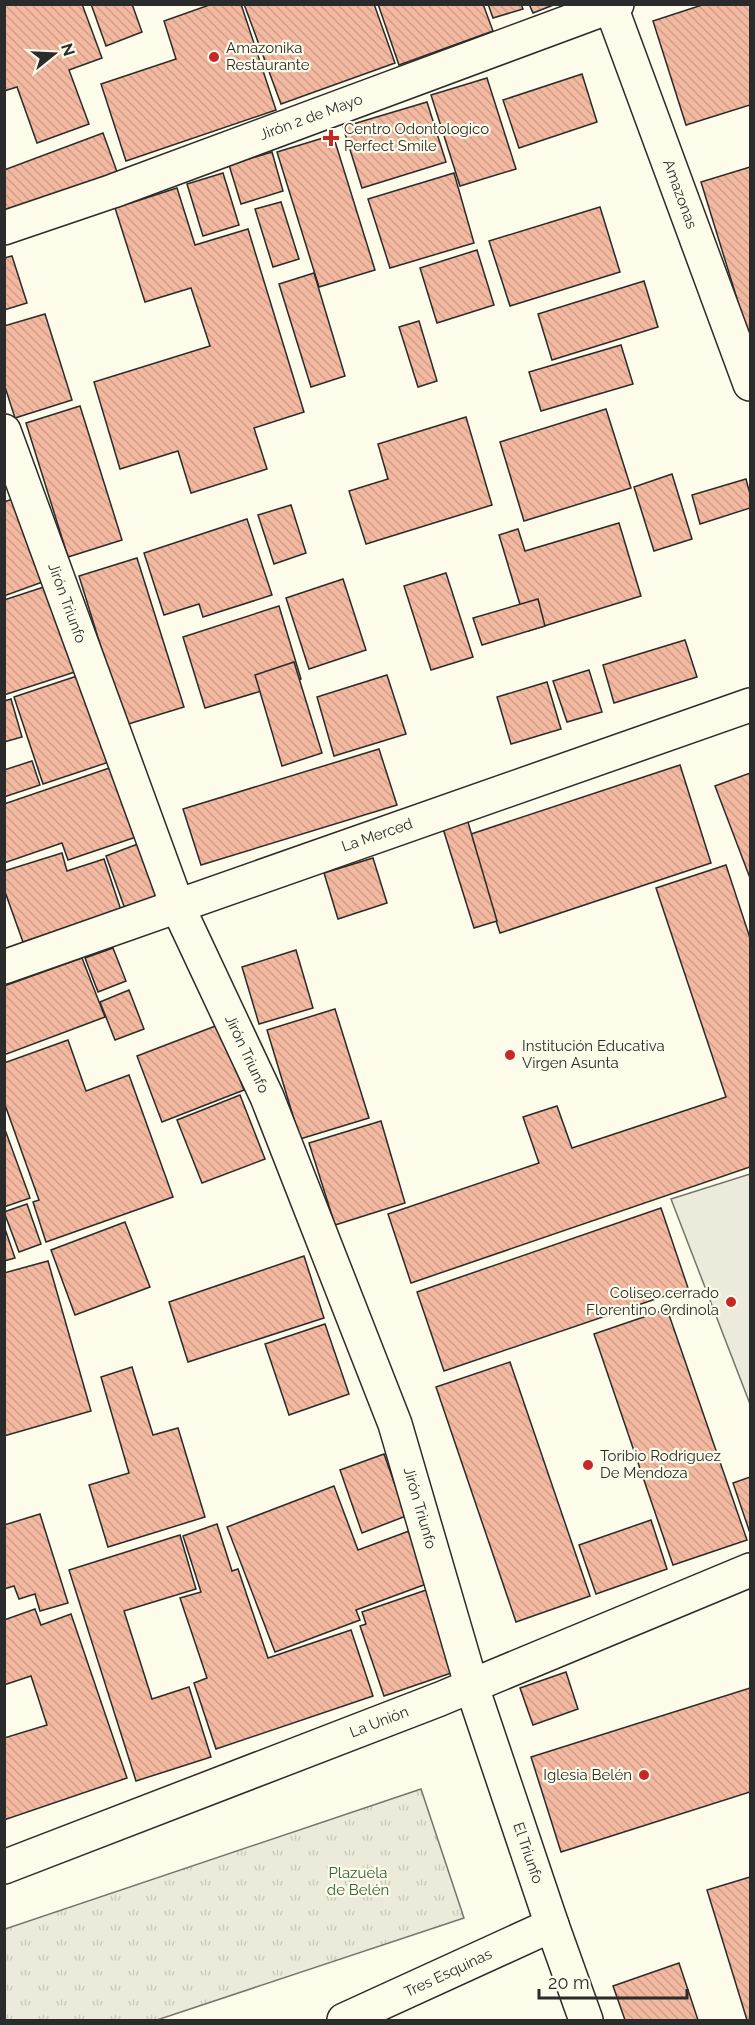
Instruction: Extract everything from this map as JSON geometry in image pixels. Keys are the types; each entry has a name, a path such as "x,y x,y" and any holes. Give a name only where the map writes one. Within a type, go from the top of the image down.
{"main road":[{"name":"Jirón 2 de Mayo","path":"4,228 113,191 613,5"},
{"name":"Amazonas","path":"613,5 750,384"},
{"name":"Jirón Triunfo","path":"4,431 177,905 267,1096 395,1424 471,1684"},
{"name":"La Merced","path":"4,967 750,705"},
{"name":"La Unión","path":"4,1867 440,1699 471,1684 750,1570"},
{"name":"El Triunfo","path":"471,1684 586,2020"},
{"name":"Tres Esquinas","path":"344,2020 552,1925"}],"green space":[{"name":"Coliseo cerrado Florentino Ordinola","path":"750,1174 750,1404 671,1199"},
{"name":"Plazuela de Belén","path":"421,1789 464,1918 157,2020 5,2020 5,1929"}],"building":[{"path":"4,4 82,4 102,58 69,70 89,124 37,143 17,87 4,91"},
{"path":"91,4 132,4 142,32 106,46"},
{"path":"212,4 241,4 276,110 126,161 101,84 176,59 164,21"},
{"path":"244,4 374,4 395,63 281,104"},
{"path":"378,4 483,4 493,31 399,65"},
{"path":"488,4 521,4 523,9 493,18"},
{"path":"529,4 556,4 533,13"},
{"path":"705,4 750,4 750,105 686,125 653,21"},
{"path":"582,74 597,122 519,148 503,100"},
{"path":"487,78 516,169 460,186 431,95"},
{"path":"427,102 446,162 362,188 343,127"},
{"path":"103,133 120,180 4,223 4,170"},
{"path":"333,135 375,270 319,287 277,152"},
{"path":"272,152 283,191 241,204 229,165"},
{"path":"750,167 750,341 701,182"},
{"path":"223,173 239,225 203,236 187,184"},
{"path":"454,173 474,243 390,268 368,199"},
{"path":"177,188 195,245 248,229 304,412 254,428 267,469 191,493 178,451 120,469 94,382 210,346 191,288 145,302 115,208"},
{"path":"281,202 299,259 273,267 255,209"},
{"path":"600,207 620,272 510,306 489,241"},
{"path":"477,250 494,305 437,323 420,268"},
{"path":"12,256 27,303 4,310 4,258"},
{"path":"314,273 345,376 311,387 279,284"},
{"path":"644,281 658,327 552,360 538,314"},
{"path":"45,314 72,400 15,418 4,384 4,326"},
{"path":"419,321 437,381 418,387 399,327"},
{"path":"621,345 633,384 541,411 529,372"},
{"path":"80,406 122,540 68,557 26,423"},
{"path":"606,409 631,488 524,521 500,442"},
{"path":"466,417 492,505 366,544 349,491 388,479 378,444"},
{"path":"672,474 692,539 654,551 634,487"},
{"path":"746,479 750,494 750,508 700,524 692,495"},
{"path":"18,497 48,580 4,596 4,502"},
{"path":"291,505 306,553 274,564 258,515"},
{"path":"247,519 272,595 203,617 199,604 164,615 144,553"},
{"path":"619,523 641,596 528,631 499,535 518,529 525,551"},
{"path":"137,558 184,707 125,725 79,576"},
{"path":"446,573 473,657 431,670 404,586"},
{"path":"343,579 366,650 309,669 286,598"},
{"path":"53,584 81,670 4,695 4,600"},
{"path":"538,599 545,626 482,645 473,618"},
{"path":"279,606 301,679 205,708 183,637"},
{"path":"685,640 697,677 614,703 603,665"},
{"path":"294,662 322,753 282,766 255,675"},
{"path":"589,670 602,712 567,722 553,681"},
{"path":"83,674 112,761 43,784 14,697"},
{"path":"387,675 406,734 334,756 317,697"},
{"path":"547,682 561,729 511,744 497,697"},
{"path":"11,699 22,737 4,742 4,701"},
{"path":"379,749 397,805 201,865 183,809"},
{"path":"32,761 40,785 4,797 4,770"},
{"path":"124,763 148,833 68,860 62,843 4,863 4,804"},
{"path":"680,765 711,863 500,933 468,835"},
{"path":"750,773 750,878 715,786"},
{"path":"465,812 497,921 474,928 440,819"},
{"path":"151,839 170,892 125,909 106,856"},
{"path":"62,853 67,871 104,859 121,910 23,942 4,889 4,871"},
{"path":"373,858 387,903 338,919 324,873"},
{"path":"726,865 750,938 750,1167 411,1283 388,1214 539,1163 523,1117 557,1106 572,1148 726,1097 656,888"},
{"path":"113,948 126,981 98,992 85,958"},
{"path":"296,950 313,1008 259,1024 242,967"},
{"path":"82,958 105,1017 4,1055 4,986"},
{"path":"129,990 144,1029 115,1040 100,1002"},
{"path":"335,1009 369,1118 300,1139 267,1030"},
{"path":"218,1025 244,1090 162,1122 137,1056"},
{"path":"68,1040 86,1091 129,1075 173,1197 46,1242 33,1202 39,1200 4,1102 4,1063"},
{"path":"240,1095 265,1159 202,1183 177,1120"},
{"path":"381,1121 405,1203 335,1225 309,1143"},
{"path":"4,1127 30,1198 4,1207"},
{"path":"27,1204 41,1244 19,1252 4,1212"},
{"path":"661,1208 688,1288 444,1371 417,1292"},
{"path":"125,1222 150,1287 75,1315 51,1250"},
{"path":"4,1226 15,1258 4,1261"},
{"path":"304,1256 324,1318 188,1362 169,1302"},
{"path":"48,1261 91,1411 4,1436 4,1273"},
{"path":"667,1309 747,1540 673,1565 594,1334"},
{"path":"325,1324 349,1394 289,1415 265,1344"},
{"path":"510,1362 590,1596 516,1622 436,1387"},
{"path":"132,1367 153,1435 178,1428 205,1517 108,1547 89,1485 129,1473 101,1377"},
{"path":"384,1454 406,1516 362,1533 340,1470"},
{"path":"750,1477 750,1533 733,1483"},
{"path":"334,1486 358,1550 409,1531 429,1583 356,1610 360,1620 275,1652 227,1527"},
{"path":"40,1514 68,1603 40,1611 35,1594 19,1599 14,1586 4,1589 4,1525"},
{"path":"651,1520 667,1569 596,1594 579,1545"},
{"path":"217,1524 232,1571 238,1569 268,1658 351,1630 373,1696 216,1749 194,1683 207,1678 180,1598 201,1592 183,1536"},
{"path":"180,1535 196,1589 124,1611 152,1699 189,1687 211,1757 136,1781 69,1570"},
{"path":"432,1588 460,1670 384,1696 360,1626 366,1624 362,1612"},
{"path":"35,1609 41,1625 71,1614 127,1778 4,1820 4,1738 47,1725 31,1676 4,1685 4,1620"},
{"path":"566,1672 578,1709 533,1725 520,1688"},
{"name":"Iglesia Belén","path":"750,1688 750,1792 561,1852 531,1757"},
{"path":"750,1877 750,2020 747,2020 707,1890"},
{"path":"679,1963 698,2020 625,2020 613,1986"}],"place":[{"name":"Amazonika Restaurante","path":"214,57"},
{"name":"Centro Odontologico Perfect Smile","path":"331,138"},
{"name":"Institución Educativa Virgen Asunta","path":"510,1055"},
{"name":"Coliseo cerrado Florentino Ordinola","path":"731,1302"},
{"name":"Toribio Rodriguez De Mendoza","path":"588,1465"},
{"name":"Iglesia Belén","path":"644,1775"}]}
